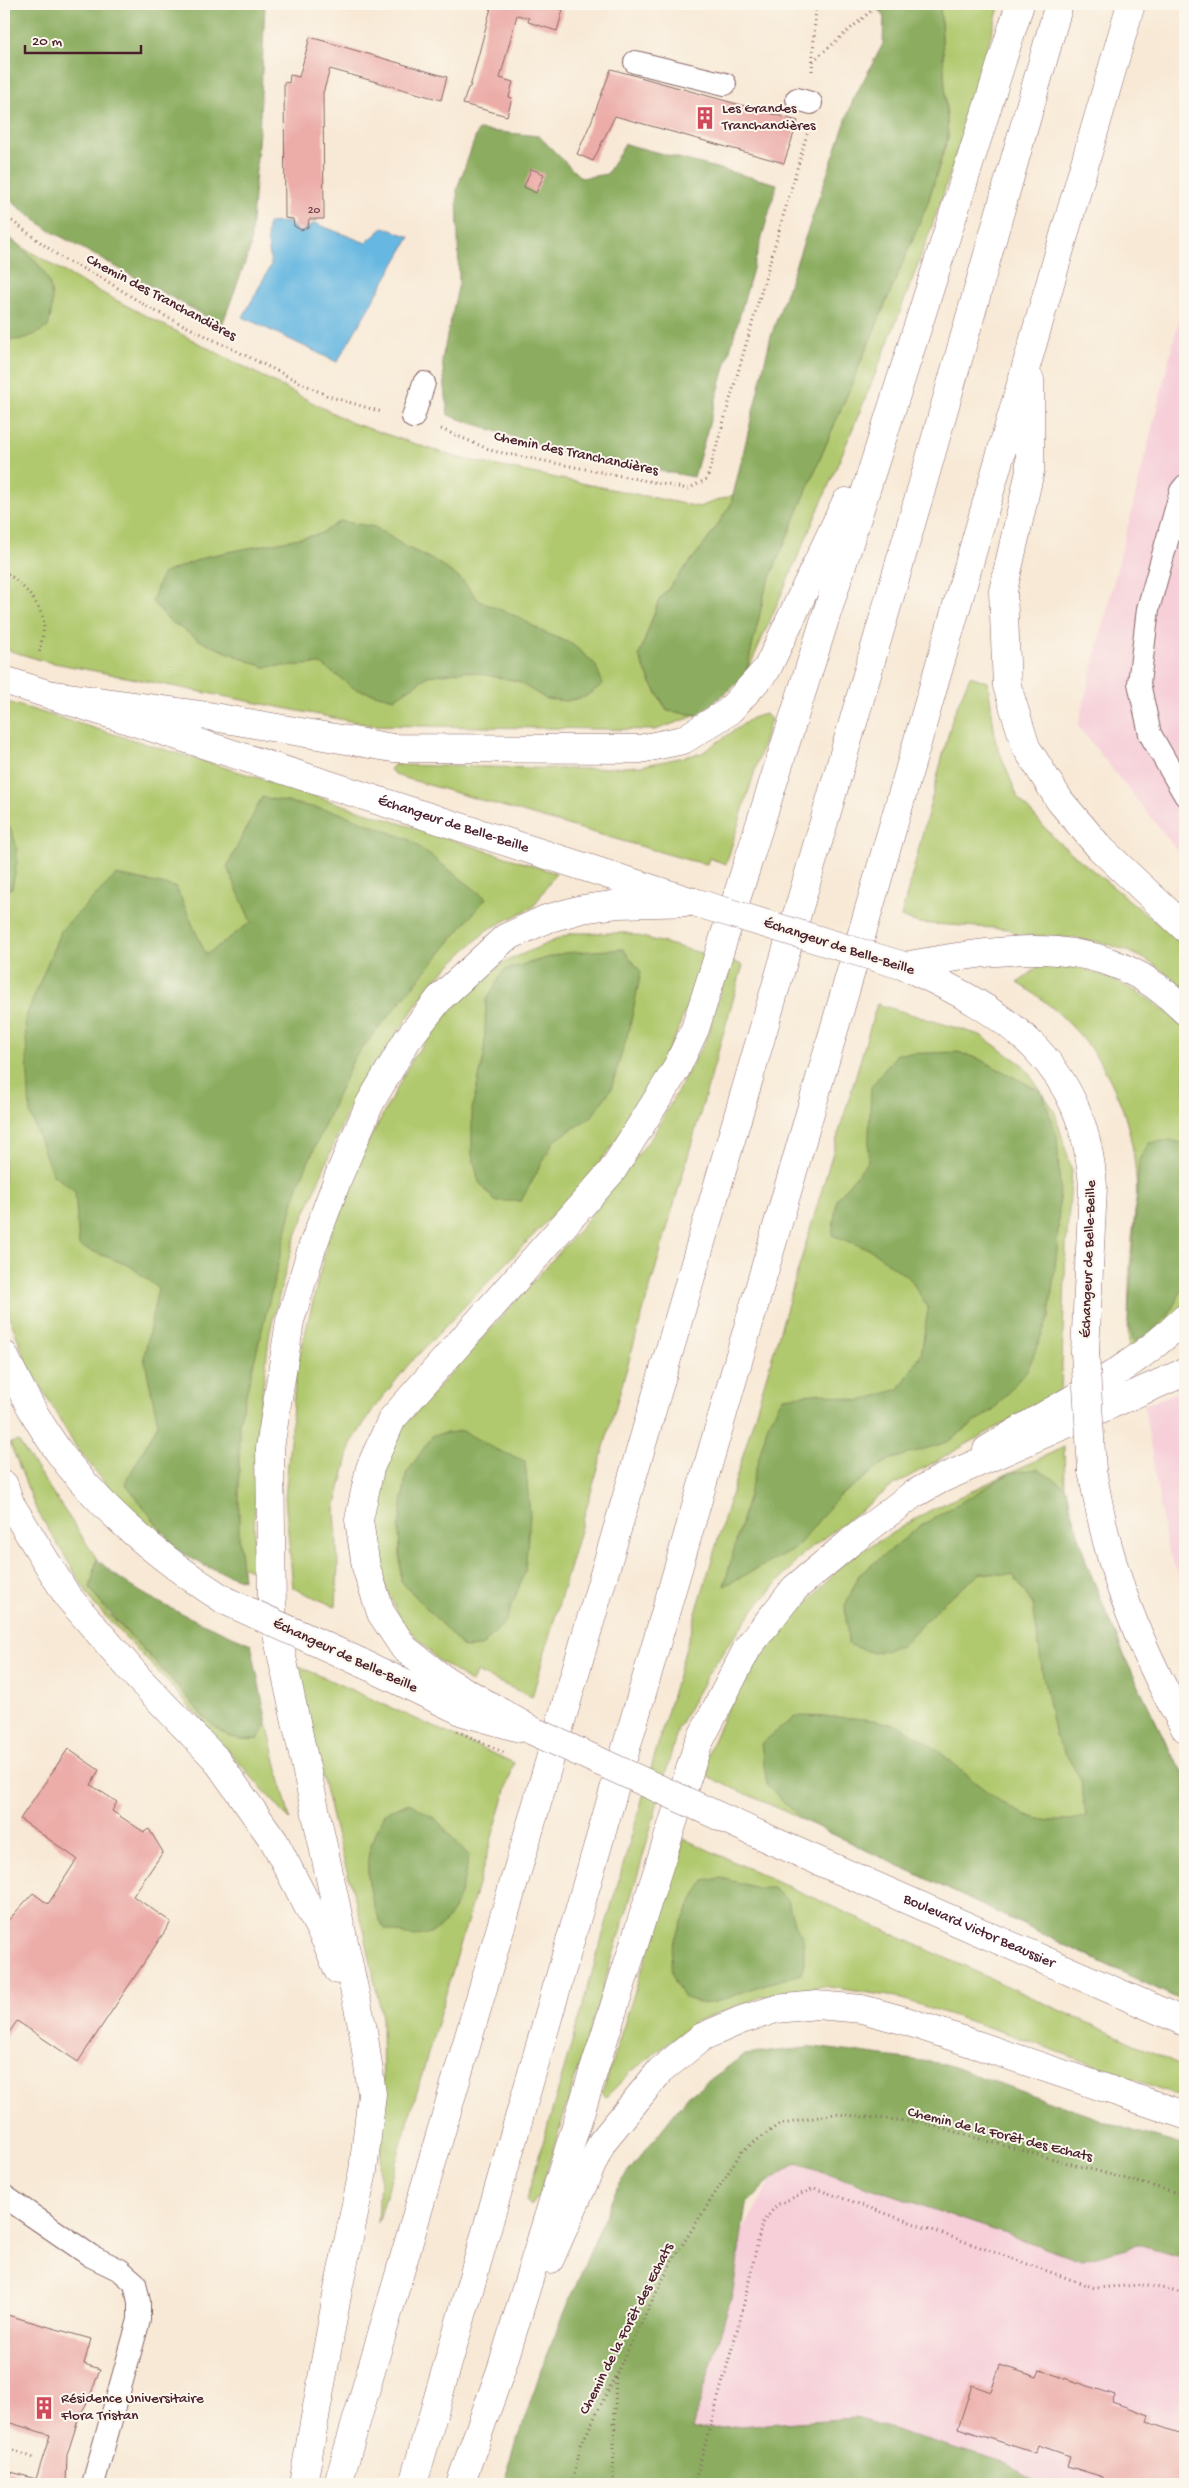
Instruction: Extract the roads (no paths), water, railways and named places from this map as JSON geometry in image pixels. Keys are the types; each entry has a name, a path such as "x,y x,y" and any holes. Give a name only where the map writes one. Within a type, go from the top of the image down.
{"main road":[{"path":"466,1704 442,1678 404,1648 381,1613 366,1567 359,1520 370,1468 392,1419 612,1172 675,1071 695,1029 1020,4"},
{"path":"338,2484 921,490 1059,4"},
{"path":"413,2484 1131,4"},
{"path":"1030,348 1030,471 1003,591 1008,686 1026,746 1060,801 1100,848 1185,928"},
{"path":"48,694 217,717 393,748 640,749 683,740 728,712 768,669 892,403"},
{"name":"Échangeur de Belle-Beille","path":"4,680 694,902 904,966 971,999 1017,1032 1036,1049 1060,1076 1075,1103 1092,1160 1093,1186 1085,1352 1092,1471 1107,1542 1123,1593 1155,1673 1185,1728"},
{"path":"303,2484 338,2290 363,2171 372,2094 363,2030 272,1611 270,1448 290,1321 312,1248 338,1178 370,1103 407,1040 440,998 505,938 546,918 582,909 619,904 694,902"},
{"path":"904,966 1023,948 1063,950 1096,958 1134,973 1174,1000 1185,1011"},
{"path":"942,1479 1010,1435 1127,1366 1167,1336 1185,1318"},
{"name":"Échangeur de Belle-Beille","path":"4,1355 26,1400 67,1462 96,1497 116,1517 178,1570 226,1601 360,1662 466,1704"},
{"path":"460,2484 501,2370 573,2136 698,1744 748,1647 795,1588 852,1540 912,1495 942,1479 1185,1372"},
{"path":"4,1486 10,1503 68,1597 140,1680 215,1758 274,1841 326,1943 363,2030"},
{"name":"Boulevard Victor Beaussier","path":"466,1704 533,1731 773,1841 1185,2022"},
{"path":"501,2370 602,2142 660,2071 702,2037 741,2020 784,2008 817,2006 862,2009 906,2020 1185,2115"}],"lane":[{"path":"635,62 725,84"},
{"path":"412,417 424,383"},
{"path":"1185,486 1181,491 1148,610 1139,683 1150,734 1185,795"},
{"path":"4,2196 91,2256 120,2270 135,2283 140,2302 139,2320 93,2484"}],"water":[{"path":"288,222 300,233 314,223 366,243 384,227 410,237 337,362 243,317 271,265 267,236 268,223"}],"place":[{"name":"Les Grandes Tranchandières","path":"705,118"},
{"name":"Résidence Universitaire Flora Tristan","path":"44,2408"}]}
